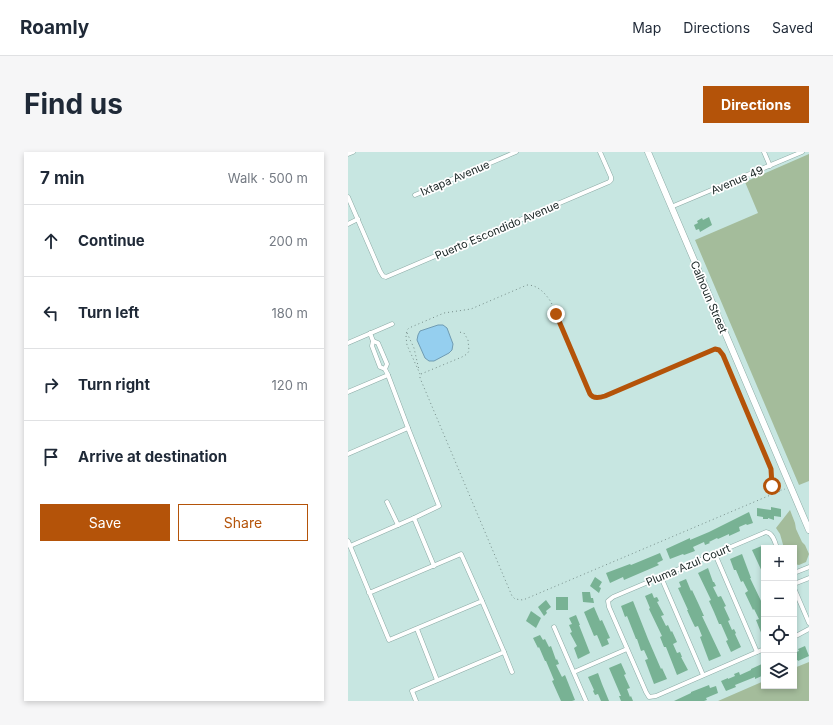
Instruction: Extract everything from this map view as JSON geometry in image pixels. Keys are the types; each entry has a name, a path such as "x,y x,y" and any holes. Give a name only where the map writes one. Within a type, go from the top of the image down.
{"street":[{"path":"348,154 353,152"},
{"name":"Ixtapa Avenue","path":"416,195 516,152"},
{"name":"Puerto Escondido Avenue","path":"358,219 380,271 383,276 390,275 605,184 610,180 600,152"},
{"name":"Calhoun Street","path":"648,152 809,530"},
{"path":"764,152 770,166"},
{"name":"Avenue 49","path":"671,207 802,152"},
{"path":"348,197 358,219 348,224"},
{"path":"348,343 392,324"},
{"path":"370,333 373,341 372,346 376,357 380,366 385,369 388,375 440,506 398,525 349,544 369,593 390,640 482,601"},
{"path":"373,341 378,343 383,354 387,364 385,369"},
{"path":"376,357 383,354"},
{"path":"348,392 388,375"},
{"path":"348,454 408,428"},
{"path":"387,502 398,525"},
{"path":"414,518 434,566"},
{"name":"Pluma Azul Court","path":"627,649 609,607 608,601 610,599 769,532 776,545"},
{"path":"369,593 460,554 512,672"},
{"path":"715,554 757,652"},
{"path":"797,572 809,567"},
{"path":"661,577 703,675"},
{"path":"797,583 809,578"},
{"path":"797,595 809,623"},
{"path":"554,627 586,701"},
{"path":"416,629 438,680"},
{"path":"797,635 809,629"},
{"path":"574,672 627,649 649,697 656,696 761,650"},
{"path":"416,701 412,691 504,652"}],"path":[{"path":"420,374 407,345 407,330 412,326 444,313 471,310 527,285 535,286 544,292 551,302 592,397 597,398 605,396 715,349 721,352 771,469 772,486 776,490 780,491"},
{"path":"420,374 467,354 469,351 466,334 461,331 459,332"},
{"path":"407,333 414,348 420,378 512,596 516,599 523,600 790,487"}],"green space":[{"path":"809,154 809,481 799,485 695,240 758,213 745,182"},
{"path":"790,510 796,529 809,554 806,562 797,565 797,545 783,545 780,534 776,528"},
{"path":"809,662 809,701 718,701 761,682 761,689 797,689 797,667"}],"water":[{"path":"438,325 443,325 447,328 453,344 452,350 434,361 429,361 425,358 417,340 418,335 420,331"}],"building":[{"path":"709,217 712,225 700,232 699,229 696,230 694,225 698,223 697,221 702,218 703,220"},
{"path":"771,507 781,509 781,517 774,516 774,520 768,518 763,519 763,517 757,516 757,508 771,510"},
{"path":"749,512 753,523 739,527 740,531 729,536 729,534 718,539 717,538 705,545 704,542 693,547 695,551 670,559 666,549 690,538 690,540 709,532"},
{"path":"761,546 761,570 752,550"},
{"path":"660,553 663,560 657,563 659,565 624,580 623,577 610,583 606,573"},
{"path":"742,554 750,578 761,601 761,632 756,620 759,619 745,593 748,591 743,581 741,582 736,570 734,570 730,559"},
{"path":"708,568 716,586 713,587 718,597 721,596 726,606 724,607 730,620 728,621 732,630 734,629 736,633 735,634 741,647 731,652 726,641 728,640 721,624 719,624 709,601 711,600 698,573"},
{"path":"595,577 602,582 599,587 601,588 599,593 590,586"},
{"path":"686,579 721,656 709,661 700,637 702,636 698,626 695,627 678,588 681,587 679,582"},
{"path":"582,592 590,592 594,603 583,602"},
{"path":"652,593 654,598 657,597 659,601 657,602 664,615 661,616 666,626 668,625 671,632 672,631 677,642 673,644 677,653 680,652 688,670 677,675 666,647 664,647 660,637 662,636 649,609 650,608 645,596"},
{"path":"556,597 568,597 568,610 556,610"},
{"path":"546,600 551,607 546,611 547,613 544,616 538,607"},
{"path":"633,601 661,669 662,668 667,679 654,684 645,660 648,659 644,650 641,651 627,616 625,617 621,606"},
{"path":"594,607 610,638 607,639 609,644 602,647 597,635 594,636 584,612"},
{"path":"531,611 541,618 536,628 526,621"},
{"path":"576,615 590,653 578,659 574,648 577,646 570,633 572,632 569,625 572,624 569,618"},
{"path":"540,635 543,640 545,639 549,647 551,646 559,664 556,665 562,677 565,675 575,700 561,701 552,681 554,680 546,661 533,638"},
{"path":"805,646 809,656 797,660 798,649"},
{"path":"621,663 626,674 624,675 630,688 627,689 633,701 621,701 619,696 621,696 609,668"},
{"path":"761,664 761,676 755,679 755,677 735,685 736,687 726,691 721,681 735,676 734,674 739,672 740,675"},
{"path":"598,673 609,701 601,701 598,694 595,695 593,691 594,690 588,677"},
{"path":"709,685 710,688 716,686 718,693 706,698 707,700 674,701 691,692"}],"route":[{"path":"556,314 590,394 594,398 605,396 715,349 719,350 723,355 771,469 772,486"}]}
